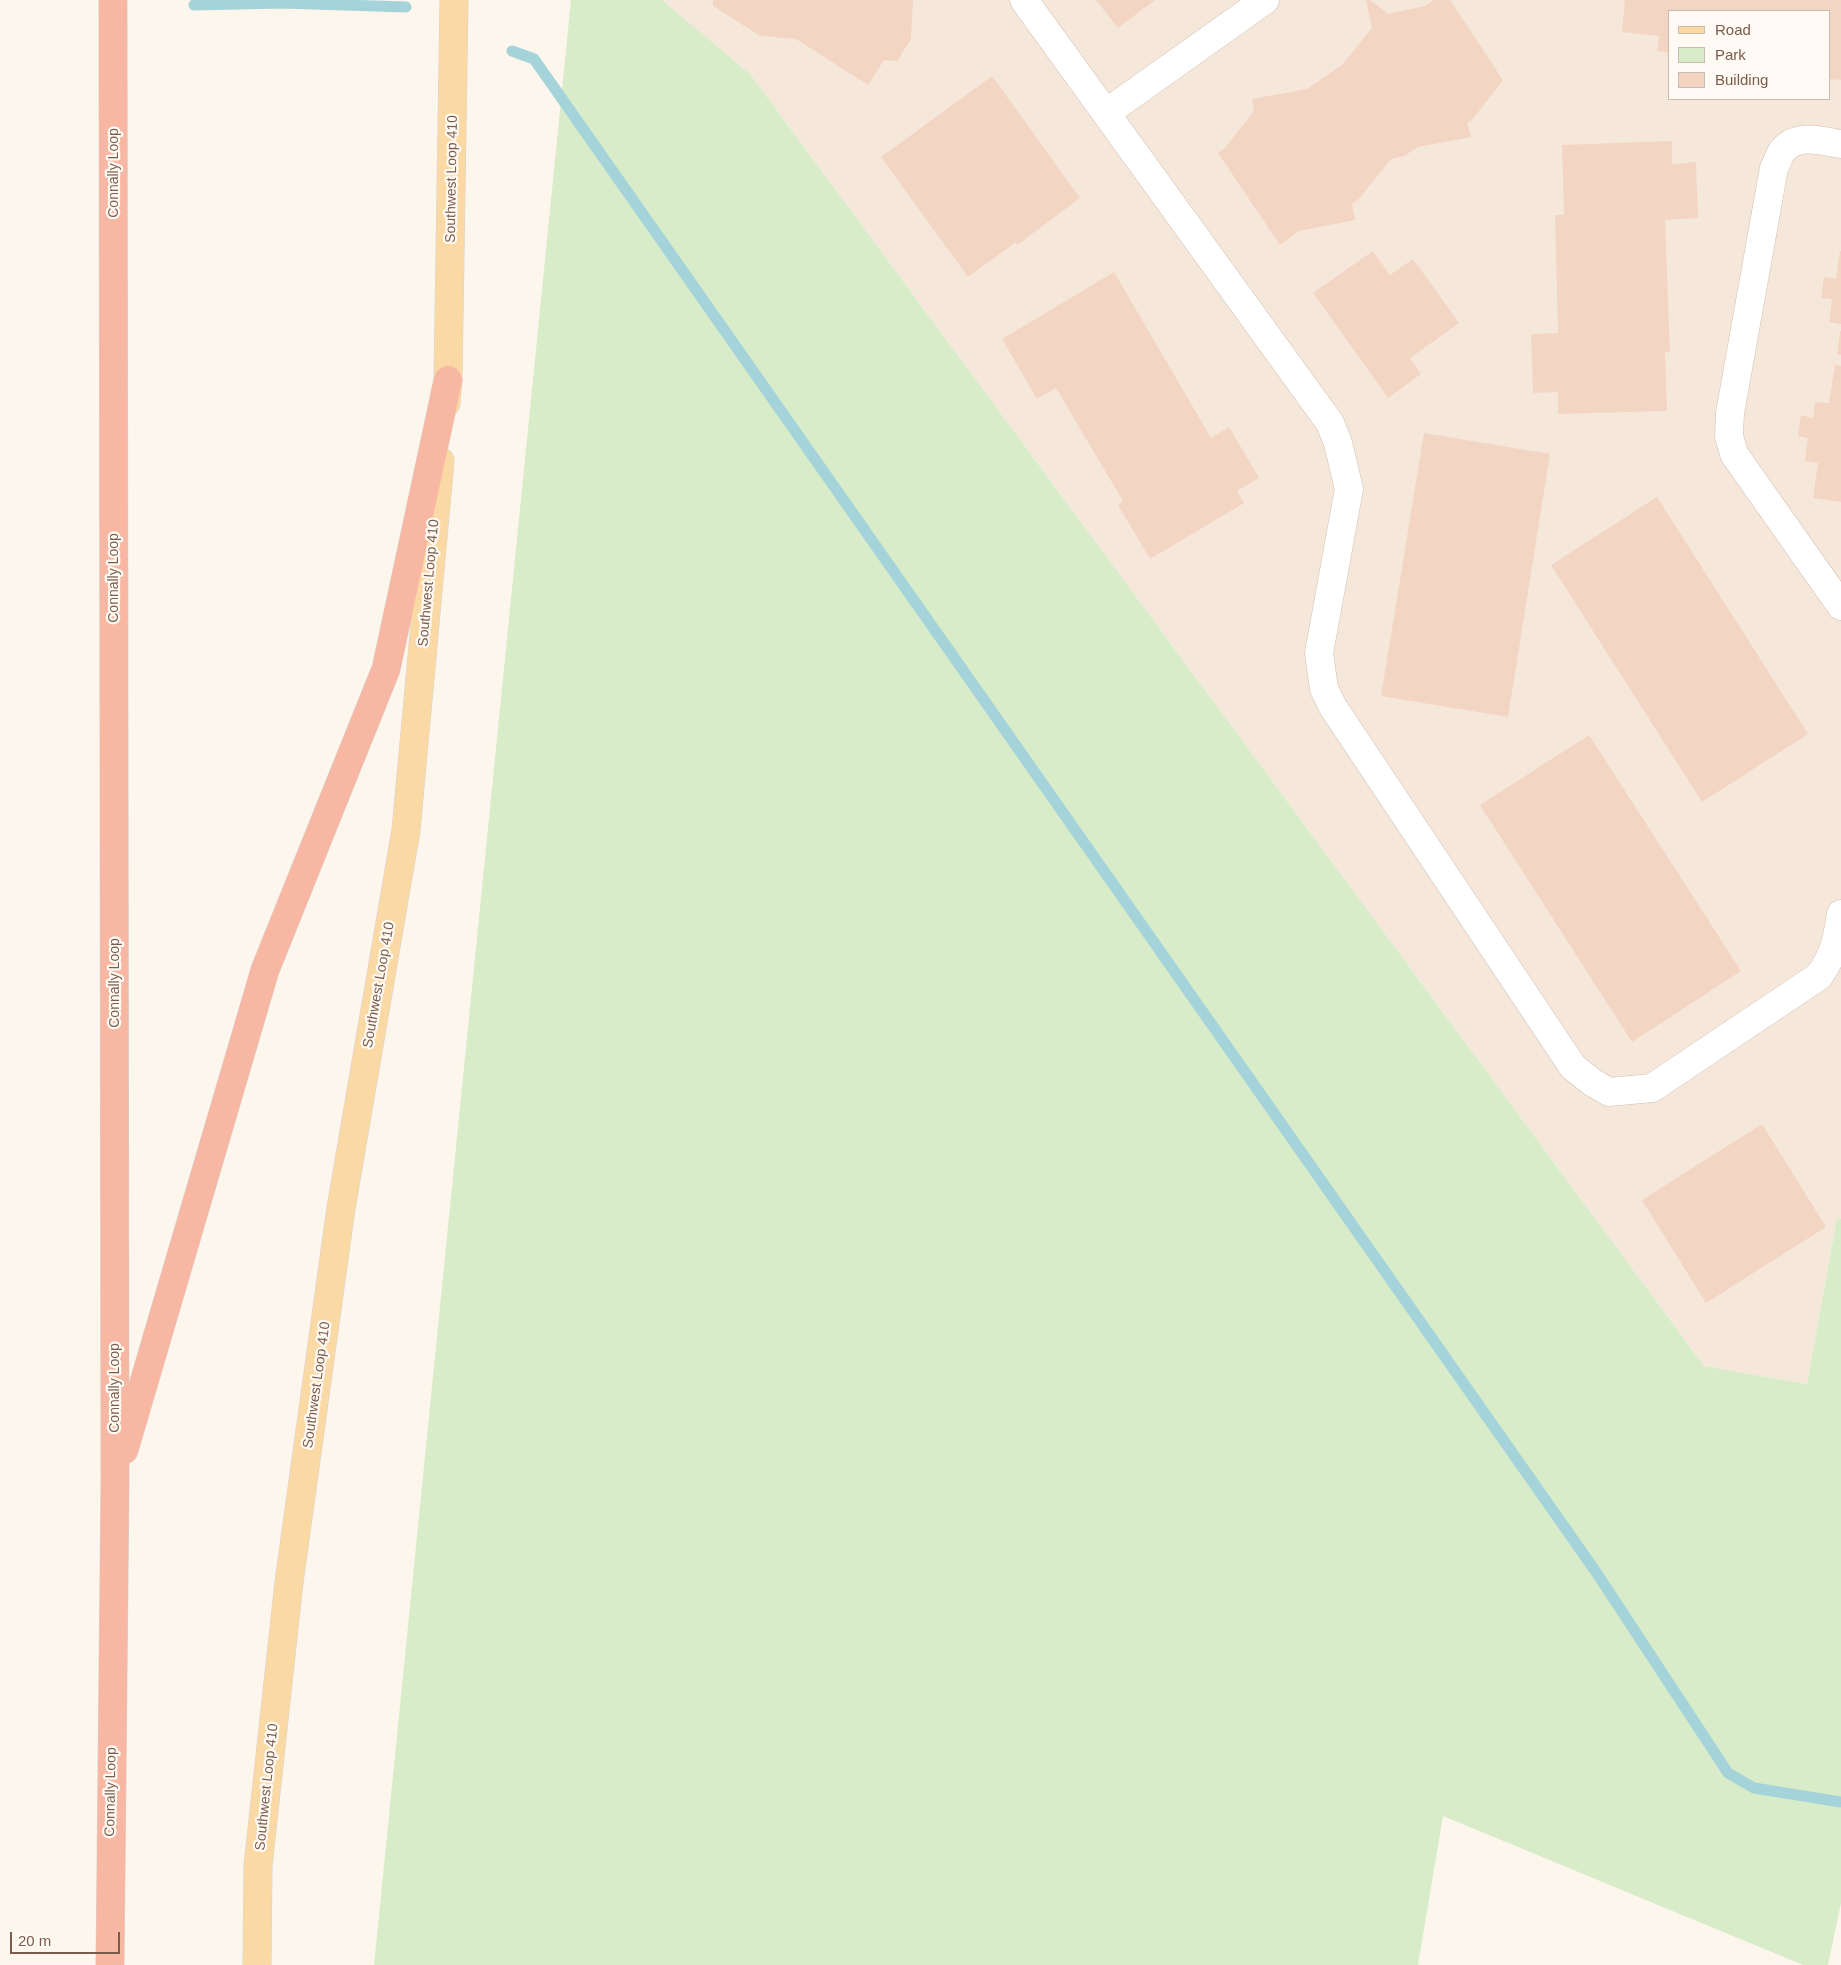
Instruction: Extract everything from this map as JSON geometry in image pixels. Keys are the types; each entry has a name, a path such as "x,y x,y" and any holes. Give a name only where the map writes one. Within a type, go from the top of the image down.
{"highway":[{"name":"Connally Loop","path":"110,1965 115,1480 114,0"},
{"path":"115,1480 265,970 386,669 448,380"}],"main road":[{"name":"Southwest Loop 410","path":"257,1965 258,1866 290,1582 341,1208 406,830 448,380 454,0"}],"lane":[{"path":"1024,0 1330,424 1338,443 1349,489 1320,653 1324,689 1339,715 1574,1067 1592,1082 1609,1092 1652,1088 1819,976 1829,962 1837,943 1841,914"},
{"path":"1106,113 1265,0"},
{"path":"1841,144 1809,139 1794,142 1784,150 1774,168 1730,413 1729,436 1734,454 1841,606"}],"shaded area":[{"path":"662,0 1841,0 1841,1219 1837,1218 1807,1384 1704,1366 750,74"}],"green space":[{"path":"571,0 662,0 750,74 1704,1366 1807,1384 1837,1218 1841,1219 1841,1903 1828,1965 1803,1965 1443,1816 1418,1965 374,1965"}],"building":[{"path":"713,0 913,0 911,39 897,61 884,60 868,85 796,39 760,36 713,6"},
{"path":"1096,0 1155,0 1118,28"},
{"path":"1366,0 1370,0 1388,14 1425,6 1434,0 1450,0 1503,80 1472,120 1467,123 1471,137 1418,147 1404,156 1391,159 1358,200 1352,204 1355,220 1299,231 1280,245 1218,153 1224,149 1254,111 1252,99 1307,89 1342,65 1372,28"},
{"path":"1625,0 1841,0 1841,80 1831,79 1831,10 1668,10 1668,53 1657,51 1659,36 1622,32"},
{"path":"992,76 1080,198 1017,245 1016,242 968,277 881,157"},
{"path":"1672,141 1672,164 1696,162 1698,218 1665,220 1670,352 1665,352 1667,411 1558,414 1558,392 1533,393 1531,334 1558,333 1555,215 1564,215 1562,145"},
{"path":"1373,251 1390,275 1413,259 1459,323 1410,358 1421,374 1388,398 1313,293"},
{"path":"1840,251 1841,324 1829,322 1832,299 1821,298 1824,277 1836,279"},
{"path":"1114,272 1211,438 1229,427 1259,478 1237,491 1244,503 1150,559 1118,505 1123,501 1056,388 1037,399 1002,339"},
{"path":"1841,331 1841,355 1837,354"},
{"path":"1835,365 1841,366 1841,502 1813,498 1818,463 1805,461 1808,438 1798,436 1801,415 1813,418 1815,402 1829,403"},
{"path":"1424,433 1550,454 1508,717 1381,696"},
{"path":"1657,497 1808,734 1702,802 1551,565"},
{"path":"1589,735 1741,971 1632,1042 1480,805"},
{"path":"1762,1124 1826,1227 1706,1303 1642,1200"}],"waterway":[{"path":"194,5 282,3 406,7"},
{"path":"512,51 534,59 1596,1572 1728,1773 1754,1788 1841,1802"}]}
